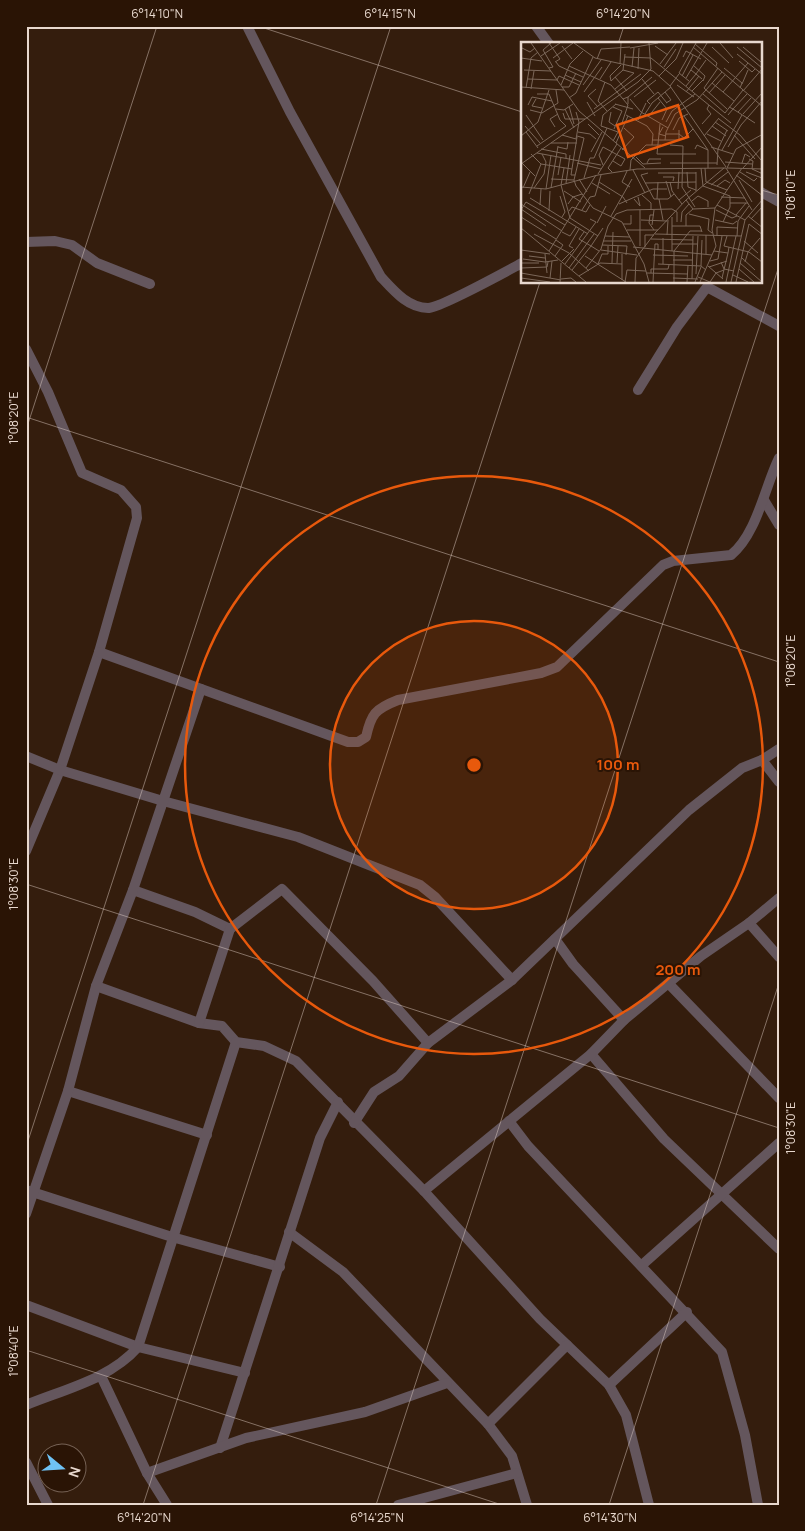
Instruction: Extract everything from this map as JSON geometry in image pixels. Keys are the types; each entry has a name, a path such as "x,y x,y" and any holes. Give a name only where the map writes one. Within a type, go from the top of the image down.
{"street":[{"path":"247,26 381,277 394,292 414,305 434,307 521,264"},
{"path":"536,26 548,42"},
{"path":"762,193 779,202"},
{"path":"26,242 55,241 72,245 97,263 150,284"},
{"path":"638,390 677,327 708,285 779,326"},
{"path":"26,349 48,392 82,474 121,490 136,507 137,518 99,652 60,770 26,851"},
{"path":"99,652 348,742 358,742 366,738 373,715 383,706 390,703 541,674 557,667 663,565 673,561 731,555 741,544 764,500 779,458"},
{"path":"764,500 779,525"},
{"path":"26,1214 30,1192 68,1091 96,986 133,890 201,689"},
{"path":"354,1123 374,1092 399,1076 428,1043 512,980 689,810 742,768 762,760 779,749"},
{"path":"26,756 60,770 163,801 298,838 420,886 435,897 512,980"},
{"path":"762,760 779,782"},
{"path":"199,1023 230,929 282,889 373,981 428,1043"},
{"path":"133,890 195,912 230,929"},
{"path":"424,1191 591,1054 624,1020 701,956 749,923 779,898"},
{"path":"749,923 779,957"},
{"path":"555,939 574,964 624,1020"},
{"path":"669,984 779,1098"},
{"path":"96,986 199,1023 222,1026 236,1042 264,1046 296,1061 338,1102 354,1123 424,1191 540,1319 609,1385 626,1415 649,1505"},
{"path":"26,1405 101,1376 123,1362 138,1346 236,1042"},
{"path":"591,1054 664,1139 779,1249"},
{"path":"68,1091 207,1135"},
{"path":"220,1448 280,1267 289,1232 320,1138 338,1102"},
{"path":"509,1121 528,1146 687,1312 722,1352 745,1435 758,1505"},
{"path":"642,1265 779,1143"},
{"path":"30,1192 172,1237 280,1267"},
{"path":"289,1232 343,1272 488,1424 512,1456 527,1505"},
{"path":"26,1305 138,1346 245,1373"},
{"path":"609,1385 687,1312"},
{"path":"488,1424 567,1345"},
{"path":"101,1376 147,1473 167,1505"},
{"path":"147,1473 246,1438 365,1412 447,1383"},
{"path":"26,1462 48,1505"},
{"path":"398,1505 517,1473"}]}
